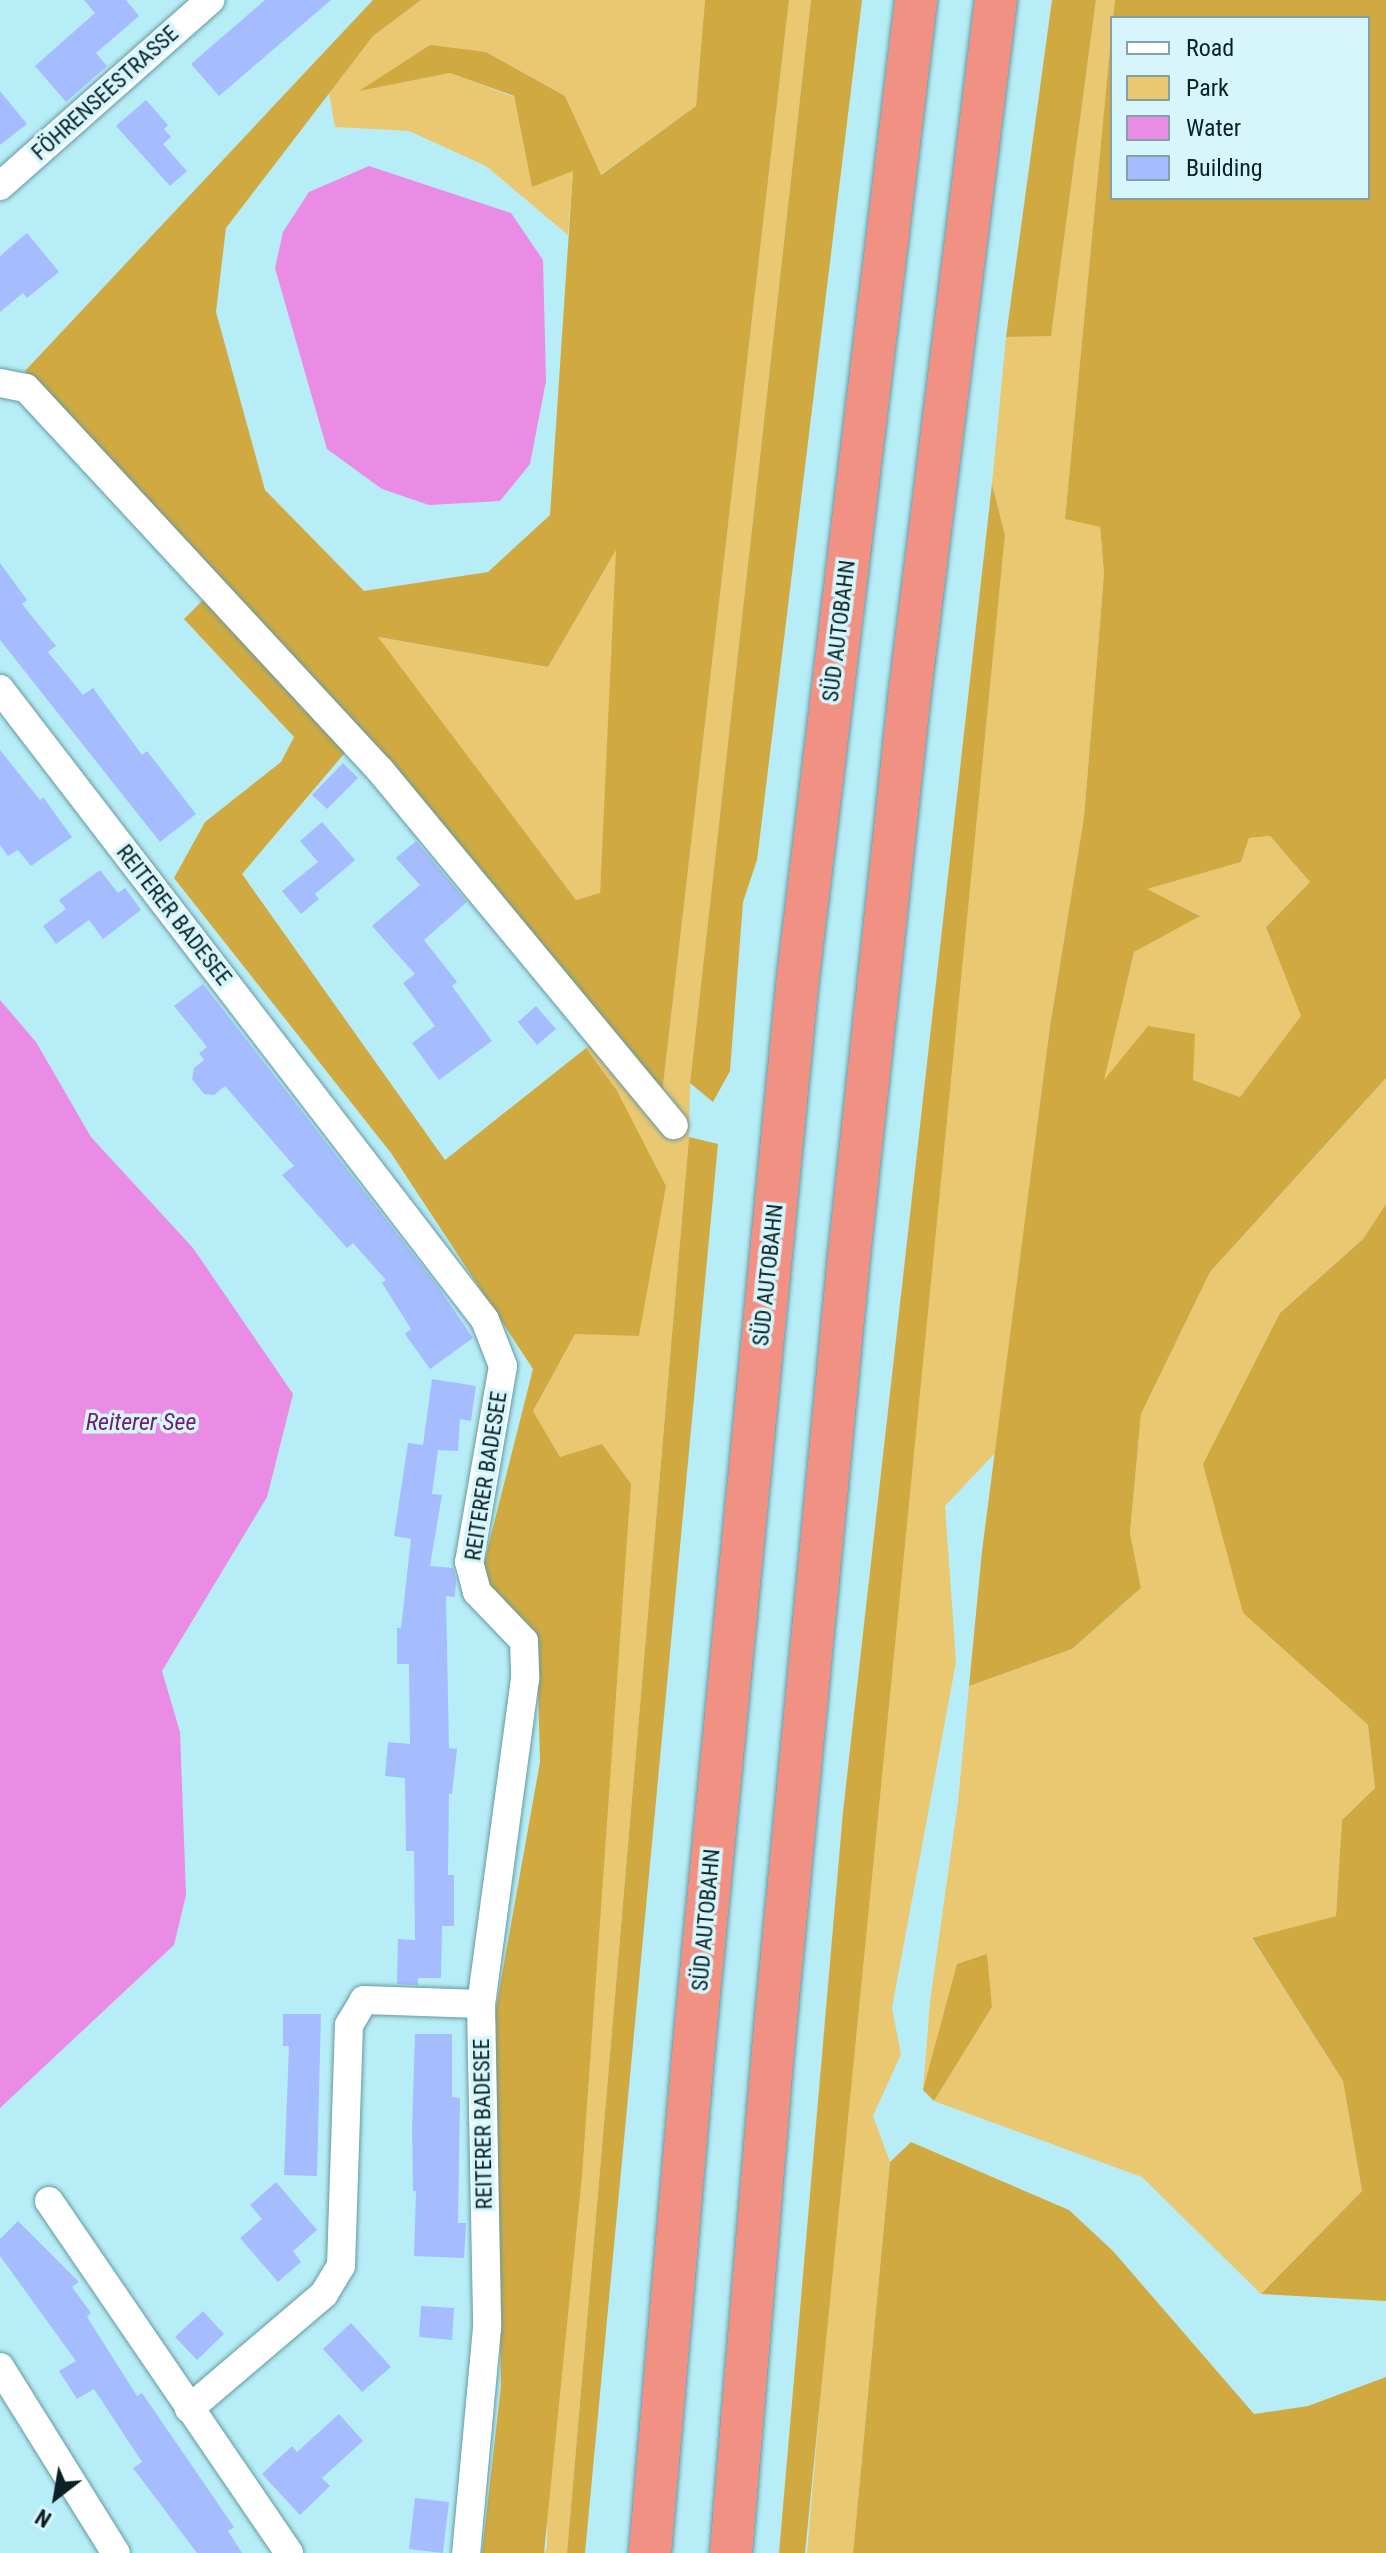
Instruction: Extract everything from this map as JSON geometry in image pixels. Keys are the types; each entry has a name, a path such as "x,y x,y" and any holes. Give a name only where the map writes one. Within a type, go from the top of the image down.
{"highway":[{"name":"SÜD AUTOBAHN","path":"650,2553 694,2045 798,977 916,0"},
{"path":"731,2553 784,1929 849,1256 910,691 996,0"}],"street":[{"name":"FÖHRENSEESTRASSE","path":"0,186 210,0"},
{"path":"0,383 26,388 380,770 674,1125"},
{"name":"REITERER BADESEE","path":"0,689 485,1320 503,1366 469,1562 477,1592 524,1641 525,1679 481,2004 487,2328 466,2553"},
{"path":"189,2409 324,2294 341,2266 349,2025 364,2000 481,2004"},
{"path":"49,2201 289,2553"},
{"path":"0,2367 116,2553"}],"green space":[{"path":"421,0 705,0 696,106 600,175 565,96 486,52 362,90 450,73 514,97 532,186 573,171 568,235 486,166 409,131 335,127 329,93 373,36"},
{"path":"789,0 811,0 690,1083 689,1137 567,2553 544,2553 547,2547 560,1457 533,1411 575,1333 639,1336 616,1089 586,1048 611,1028 662,1093"},
{"path":"1096,0 1115,0 1113,16 1110,16 1110,52 1065,518 1100,527 1104,574 1084,817 1050,1026 995,1453 945,1506 956,1662 892,2008 901,2054 873,2116 890,2162 853,2553 807,2553 834,2242 1005,535 992,484 1006,337 1051,335"},
{"path":"617,548 600,894 576,900 377,637 548,667"},
{"path":"1270,836 1310,882 1266,927 1302,1016 1240,1097 1193,1080 1103,1081 1134,952 1199,915 1146,889 1241,862 1249,838"},
{"path":"1386,1078 1386,1204 1363,1239 1280,1313 1243,1613 1368,1725 1375,1788 1342,1820 1336,1916 1252,1939 1343,2081 1362,2191 1261,2294 1142,2177 934,2101 992,2007 923,2090 930,2002 958,1802 969,1686 1072,1649 1141,1588 1130,1533 1141,1414 1210,1272"}],"shaded area":[{"path":"373,0 421,0 373,36 226,228 216,312 265,490 364,591 488,572 550,515 573,171 532,187 514,96 450,73 359,91 430,45 486,52 565,96 601,175 696,106 705,0 789,0 662,1094 393,767 25,371","holes":["616,550 600,893 576,900 378,637 548,667"]},
{"path":"811,0 862,0 757,860 743,902 730,1071 713,1102 690,1083"},
{"path":"1052,0 1096,0 1051,336 1006,337"},
{"path":"1115,0 1386,0 1386,1078 1210,1272 1141,1414 1130,1533 1141,1588 1072,1649 969,1686 982,1551 1050,1026 1084,817 1104,574 1100,527 1065,519 1110,49 1110,200 1370,200 1370,16 1113,16","holes":["1270,836 1310,882 1266,927 1301,1016 1240,1097 1193,1080 1195,1034 1148,1026 1104,1080 1134,952 1200,916 1147,889 1241,862 1249,838"]},
{"path":"992,484 1005,535 805,2553 779,2553 843,1812"},
{"path":"206,597 349,748 242,874 445,1160 586,1048 616,1089 666,1186 639,1336 575,1334 533,1411 560,1457 602,1444 631,1484 582,2176 544,2553 482,2553 501,2386 495,2014 540,1762 537,1646 487,1592 483,1567 533,1369 391,1153 174,878 205,822 281,762 294,737 184,619"},
{"path":"689,1137 718,1144 585,2553 567,2553"},
{"path":"1386,1204 1386,2301 1261,2294 1362,2191 1343,2081 1252,1938 1336,1916 1342,1820 1375,1788 1368,1725 1243,1613 1203,1464 1280,1313 1363,1239"},
{"path":"987,1954 992,2007 934,2101 923,2090 957,1964"},
{"path":"911,2142 1069,2210 1113,2251 1254,2414 1308,2406 1386,2377 1386,2553 853,2553 890,2162"}],"water":[{"path":"369,166 511,213 543,260 546,381 530,464 500,501 429,505 382,489 327,449 275,268 283,232 309,192"},
{"name":"Reiterer See","path":"0,1000 36,1042 91,1137 193,1248 293,1394 267,1497 162,1671 180,1732 186,1895 174,1945 0,2108"}],"building":[{"path":"84,0 126,0 139,16 96,53 107,66 66,102 35,66 95,13"},
{"path":"265,0 331,0 219,96 191,64"},
{"path":"0,91 27,124 0,145"},
{"path":"146,100 168,125 164,129 171,137 163,144 187,171 170,186 116,126"},
{"path":"27,233 59,272 27,298 23,293 0,312 0,256"},
{"path":"0,563 27,600 22,604 56,646 48,652 83,695 93,688 142,755 147,751 196,814 160,842 0,640"},
{"path":"0,750 40,800 43,797 72,837 31,866 18,850 8,856 0,845"},
{"path":"343,763 358,778 327,809 312,795"},
{"path":"322,822 355,860 315,894 319,899 301,914 282,891 318,862 300,841"},
{"path":"416,841 467,902 424,940 457,982 452,986 492,1041 439,1080 412,1043 435,1026 403,983 415,974 372,926 420,885 396,858"},
{"path":"100,870 118,893 125,888 141,910 103,939 89,920 56,944 43,926 66,909 59,900"},
{"path":"203,984 436,1284 473,1338 430,1369 405,1334 411,1329 382,1283 386,1280 353,1243 347,1248 282,1175 294,1166 225,1086 214,1095 204,1094 192,1079 194,1068 204,1060 199,1053 207,1047 174,1006"},
{"path":"536,1006 556,1029 537,1045 518,1022"},
{"path":"432,1379 476,1386 471,1421 460,1419 458,1451 438,1450 432,1494 442,1495 430,1566 453,1568 456,1580 455,1597 446,1596 449,1748 457,1749 452,1794 449,1794 448,1875 454,1875 454,1926 442,1926 441,1978 418,1978 418,1985 397,1984 398,1939 415,1940 414,1851 406,1851 405,1778 385,1776 388,1742 410,1744 409,1664 397,1664 397,1628 401,1628 411,1539 394,1536 408,1443 423,1445"},
{"path":"283,2014 321,2014 317,2176 284,2175 289,2046 283,2046"},
{"path":"415,2034 452,2034 452,2097 460,2098 458,2223 466,2223 464,2258 414,2256 416,2191 413,2191 412,2128"},
{"path":"276,2182 317,2230 293,2251 301,2262 278,2282 240,2238 262,2219 250,2205"},
{"path":"18,2221 79,2282 72,2287 91,2313 87,2317 137,2396 142,2393 234,2527 228,2531 242,2553 197,2553 133,2468 142,2462 94,2389 77,2399 59,2371 76,2361 0,2256 0,2239"},
{"path":"421,2306 454,2308 452,2340 419,2337"},
{"path":"203,2311 224,2334 197,2360 175,2337"},
{"path":"351,2323 391,2367 362,2392 323,2349"},
{"path":"339,2414 363,2441 322,2478 330,2486 300,2515 262,2474 292,2446 297,2452"},
{"path":"415,2498 449,2502 443,2553 409,2549"}]}
